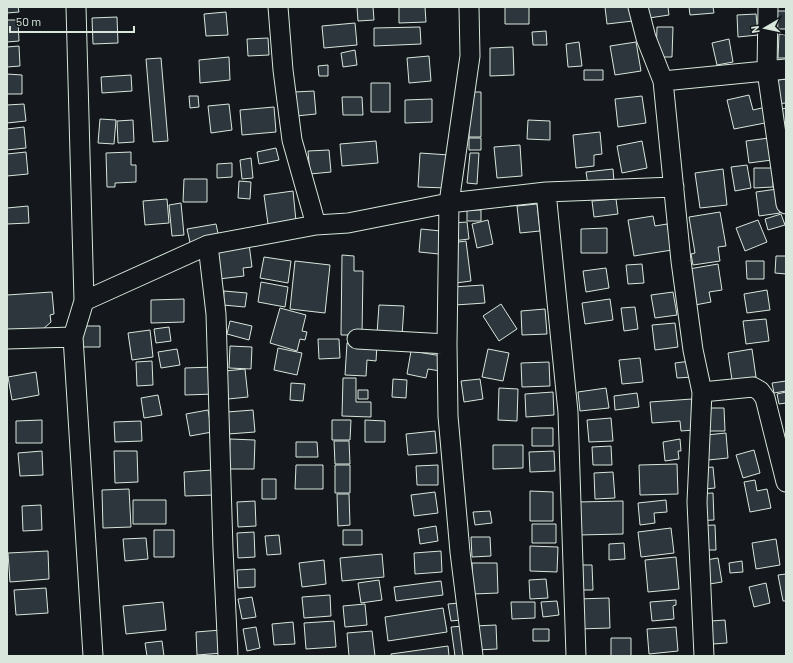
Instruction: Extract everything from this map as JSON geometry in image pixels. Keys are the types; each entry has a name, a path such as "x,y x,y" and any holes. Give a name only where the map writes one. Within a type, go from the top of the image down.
{"street":[{"path":"76,7 84,301 72,337 93,656"},
{"path":"278,7 282,70 292,140 316,225"},
{"path":"469,7 470,56 449,203 447,344 448,416 460,552 473,656"},
{"path":"638,7 646,38 663,81 680,261 693,350 702,392 697,502 704,656"},
{"path":"768,7 767,71 786,204"},
{"path":"663,81 786,69"},
{"path":"84,301 208,245 316,225 348,223 449,203 546,192 674,187"},
{"path":"546,192 568,412 576,656"},
{"path":"208,245 216,314 222,541 228,656"},
{"path":"7,339 72,337"},
{"path":"357,339 447,344"},
{"path":"702,392 753,387 760,392 765,398 786,482"}],"building":[{"path":"7,7 18,7 19,12 7,13"},
{"path":"357,7 373,7 374,20 358,21"},
{"path":"399,7 425,7 426,22 399,23"},
{"path":"505,7 529,7 529,24 505,24"},
{"path":"605,7 631,7 633,21 607,24"},
{"path":"648,7 668,7 669,15 649,18"},
{"path":"689,7 713,7 714,13 690,15"},
{"path":"776,11 786,11 786,29 776,29"},
{"path":"226,12 228,35 206,36 204,14"},
{"path":"756,14 758,35 738,37 737,15"},
{"path":"117,17 118,43 93,44 92,18"},
{"path":"7,20 18,20 19,41 7,42"},
{"path":"355,23 357,45 324,48 322,26"},
{"path":"420,27 421,44 374,46 374,28"},
{"path":"657,27 673,27 672,57 656,57"},
{"path":"546,31 547,45 533,45 532,32"},
{"path":"779,34 786,35 786,58 778,58"},
{"path":"268,38 269,55 248,56 247,39"},
{"path":"729,39 733,62 717,65 712,43"},
{"path":"579,42 582,66 568,67 566,44"},
{"path":"636,42 641,71 615,75 610,46"},
{"path":"19,46 20,66 7,67 7,47"},
{"path":"513,47 514,75 490,76 490,48"},
{"path":"355,50 357,65 343,67 341,53"},
{"path":"429,56 431,81 409,83 407,58"},
{"path":"229,57 230,80 200,83 199,60"},
{"path":"161,58 168,141 153,142 146,59"},
{"path":"328,65 328,76 319,76 318,66"},
{"path":"584,70 603,70 603,80 584,80"},
{"path":"7,74 22,75 22,94 7,94"},
{"path":"131,75 132,91 102,93 101,77"},
{"path":"786,79 786,103 774,104 771,81"},
{"path":"371,83 390,83 390,112 371,112"},
{"path":"314,91 316,114 296,116 294,92"},
{"path":"469,92 481,92 481,137 469,137"},
{"path":"749,95 753,110 766,107 770,122 734,129 727,100"},
{"path":"189,96 198,96 199,107 190,108"},
{"path":"642,96 646,123 618,127 615,99"},
{"path":"342,97 362,97 363,115 343,115"},
{"path":"432,99 432,122 405,123 405,100"},
{"path":"24,104 26,121 7,123 7,105"},
{"path":"229,104 232,130 211,133 208,106"},
{"path":"274,107 276,132 242,135 240,110"},
{"path":"786,108 786,130 782,131 777,110"},
{"path":"100,119 116,120 114,144 98,143"},
{"path":"133,120 134,142 118,143 117,121"},
{"path":"528,120 550,121 550,140 527,139"},
{"path":"24,127 26,148 7,150 7,129"},
{"path":"600,132 602,154 594,155 594,166 576,168 573,135"},
{"path":"469,138 481,138 481,150 469,150"},
{"path":"769,138 772,160 749,163 746,141"},
{"path":"376,141 378,163 342,166 340,144"},
{"path":"642,141 647,168 622,173 617,146"},
{"path":"520,145 522,176 497,178 494,147"},
{"path":"276,148 279,160 259,164 257,152"},
{"path":"329,150 331,172 310,174 308,151"},
{"path":"26,152 28,174 7,176 7,154"},
{"path":"131,152 131,165 136,165 136,182 115,183 115,187 107,187 106,153"},
{"path":"420,153 449,155 447,188 418,187"},
{"path":"470,153 479,153 477,184 467,183"},
{"path":"251,158 253,178 242,179 240,160"},
{"path":"232,163 232,177 217,178 217,164"},
{"path":"747,165 751,188 735,191 731,167"},
{"path":"754,168 773,168 773,187 754,188"},
{"path":"613,169 614,182 588,185 586,172"},
{"path":"723,169 727,205 700,208 695,173"},
{"path":"184,179 207,179 207,202 183,202"},
{"path":"239,181 251,182 250,199 238,198"},
{"path":"777,189 780,213 759,216 756,192"},
{"path":"293,191 296,221 268,224 264,195"},
{"path":"167,199 169,223 145,225 143,201"},
{"path":"616,199 618,214 594,217 592,201"},
{"path":"181,203 184,235 172,236 169,205"},
{"path":"537,204 540,231 520,233 517,206"},
{"path":"28,206 29,223 7,224 7,208"},
{"path":"467,210 481,210 481,221 467,221"},
{"path":"720,212 726,246 718,247 720,261 693,265 691,254 695,253 689,217"},
{"path":"781,214 785,225 768,230 765,219"},
{"path":"653,216 655,226 667,224 672,250 634,256 628,220"},
{"path":"488,220 493,244 477,248 472,224"},
{"path":"758,220 767,242 745,251 736,228"},
{"path":"467,222 469,239 452,241 451,223"},
{"path":"216,224 219,238 191,247 187,229"},
{"path":"607,228 607,253 581,253 581,229"},
{"path":"421,229 441,231 439,254 419,252"},
{"path":"466,241 471,281 456,283 451,243"},
{"path":"249,244 252,267 243,268 244,276 219,279 216,248"},
{"path":"342,255 354,256 354,271 363,271 362,335 341,335"},
{"path":"776,256 786,256 786,274 775,273"},
{"path":"264,257 291,261 288,283 260,278"},
{"path":"295,261 330,265 325,313 290,309"},
{"path":"746,261 764,261 764,279 747,279"},
{"path":"642,264 644,283 628,284 626,265"},
{"path":"718,264 722,290 709,292 711,302 695,305 689,269"},
{"path":"606,268 609,288 586,292 583,271"},
{"path":"261,282 288,287 285,307 258,302"},
{"path":"483,285 485,303 455,305 453,287"},
{"path":"767,290 770,310 747,313 744,294"},
{"path":"224,291 247,293 245,307 223,305"},
{"path":"52,292 54,314 50,315 51,322 43,329 7,330 7,295"},
{"path":"673,292 677,315 655,318 651,295"},
{"path":"184,299 184,322 151,323 151,300"},
{"path":"610,299 613,320 585,324 582,303"},
{"path":"501,304 517,329 499,341 483,316"},
{"path":"379,305 404,306 402,336 377,334"},
{"path":"635,307 638,329 624,331 621,308"},
{"path":"280,308 306,315 302,331 307,332 305,340 300,339 297,351 270,343"},
{"path":"545,309 547,334 522,335 521,311"},
{"path":"766,319 769,341 746,344 743,321"},
{"path":"230,321 252,326 249,340 227,334"},
{"path":"675,323 678,347 655,350 652,325"},
{"path":"80,326 100,326 100,347 81,347"},
{"path":"169,327 171,341 156,343 154,329"},
{"path":"150,330 153,357 132,360 128,333"},
{"path":"318,339 339,339 340,358 319,359"},
{"path":"347,343 377,345 376,361 367,360 366,376 345,375"},
{"path":"230,346 252,347 251,369 229,368"},
{"path":"278,348 302,353 297,375 274,370"},
{"path":"177,349 180,365 161,368 158,352"},
{"path":"488,349 509,353 503,381 482,377"},
{"path":"752,349 756,377 732,380 728,353"},
{"path":"411,351 442,356 440,371 428,369 426,378 407,374"},
{"path":"640,358 643,382 622,384 619,360"},
{"path":"152,361 153,385 137,386 136,362"},
{"path":"691,361 693,377 677,378 675,363"},
{"path":"549,362 550,386 522,387 521,363"},
{"path":"213,367 214,394 185,395 185,368"},
{"path":"245,369 248,397 228,399 225,371"},
{"path":"36,372 39,395 12,400 8,377"},
{"path":"343,378 356,378 356,402 371,402 371,417 342,416"},
{"path":"393,379 407,380 406,398 392,397"},
{"path":"480,379 483,399 464,402 461,381"},
{"path":"786,381 786,391 774,393 772,383"},
{"path":"291,383 305,384 303,401 290,400"},
{"path":"499,388 518,389 517,421 498,420"},
{"path":"606,388 609,408 580,411 578,392"},
{"path":"358,390 368,390 368,399 358,399"},
{"path":"553,392 554,415 526,417 525,394"},
{"path":"786,392 786,403 779,404 777,394"},
{"path":"637,393 639,407 615,410 614,396"},
{"path":"158,395 162,415 144,418 141,398"},
{"path":"692,399 695,430 681,431 680,421 652,423 650,402"},
{"path":"706,408 724,408 725,431 706,431"},
{"path":"208,410 212,432 190,436 186,414"},
{"path":"253,410 255,432 228,434 227,412"},
{"path":"611,418 613,441 589,442 587,420"},
{"path":"42,420 42,443 16,443 16,421"},
{"path":"332,420 351,420 350,440 332,440"},
{"path":"365,420 385,421 385,442 365,442"},
{"path":"141,421 142,441 115,442 114,422"},
{"path":"532,428 553,428 553,446 532,446"},
{"path":"435,431 437,453 408,455 406,434"},
{"path":"726,433 728,458 708,460 706,435"},
{"path":"230,439 255,440 254,469 229,469"},
{"path":"680,439 681,451 678,451 679,459 665,461 663,442"},
{"path":"334,441 349,441 350,464 335,464"},
{"path":"296,442 317,442 318,457 296,457"},
{"path":"493,445 523,445 523,468 493,469"},
{"path":"611,446 612,465 593,465 592,447"},
{"path":"754,450 760,473 743,478 736,455"},
{"path":"42,451 43,475 20,476 18,453"},
{"path":"114,451 137,451 138,482 115,483"},
{"path":"554,451 555,471 530,472 529,452"},
{"path":"677,464 678,494 640,495 639,465"},
{"path":"296,465 323,465 323,489 295,489"},
{"path":"335,465 350,465 350,493 335,493"},
{"path":"438,465 438,485 417,485 416,466"},
{"path":"713,467 715,488 694,490 692,469"},
{"path":"212,470 214,495 185,496 184,472"},
{"path":"613,472 615,498 595,499 594,473"},
{"path":"262,479 276,479 276,499 262,499"},
{"path":"755,480 757,491 767,489 771,508 750,512 744,482"},
{"path":"129,489 131,527 103,528 102,490"},
{"path":"530,491 553,492 553,521 530,521"},
{"path":"435,492 438,513 414,516 411,495"},
{"path":"713,493 714,520 693,521 691,494"},
{"path":"337,494 349,494 350,525 338,526"},
{"path":"133,500 166,500 166,524 133,524"},
{"path":"666,500 667,512 654,513 655,523 640,525 638,503"},
{"path":"255,501 256,526 238,527 237,502"},
{"path":"623,501 623,534 578,535 578,502"},
{"path":"41,505 42,530 23,531 22,506"},
{"path":"490,511 492,523 475,525 473,512"},
{"path":"532,524 556,524 556,543 532,543"},
{"path":"715,525 716,550 693,550 692,526"},
{"path":"436,526 438,541 420,544 418,529"},
{"path":"671,528 674,553 641,557 638,532"},
{"path":"154,530 174,530 174,557 154,557"},
{"path":"343,530 362,530 362,545 343,545"},
{"path":"254,532 255,557 238,558 237,533"},
{"path":"279,535 281,554 267,555 265,536"},
{"path":"471,537 490,537 491,556 472,557"},
{"path":"146,538 148,559 125,561 123,539"},
{"path":"776,539 780,565 756,569 752,543"},
{"path":"624,543 625,559 609,560 609,544"},
{"path":"530,546 558,547 557,572 530,571"},
{"path":"48,551 49,579 10,582 8,553"},
{"path":"441,551 442,572 415,574 414,553"},
{"path":"382,554 384,577 342,581 340,558"},
{"path":"676,557 679,589 648,592 645,560"},
{"path":"718,558 722,582 703,585 700,561"},
{"path":"324,560 326,584 302,587 299,563"},
{"path":"742,561 743,572 730,573 729,563"},
{"path":"472,563 497,563 498,593 473,594"},
{"path":"575,565 592,565 593,590 576,590"},
{"path":"255,569 255,587 238,588 237,570"},
{"path":"786,574 786,601 783,601 778,575"},
{"path":"546,579 548,598 530,599 529,580"},
{"path":"379,580 382,600 361,603 358,583"},
{"path":"441,581 443,595 396,601 394,587"},
{"path":"766,583 770,603 754,607 749,587"},
{"path":"46,588 48,613 16,615 14,590"},
{"path":"330,595 331,616 304,618 302,597"},
{"path":"252,597 256,617 242,619 238,599"},
{"path":"609,598 610,628 578,629 577,599"},
{"path":"676,600 676,605 673,606 674,619 652,621 650,602"},
{"path":"557,601 559,615 543,617 541,602"},
{"path":"163,602 166,630 126,634 123,606"},
{"path":"511,602 535,602 535,618 512,619"},
{"path":"459,603 461,620 451,621 448,604"},
{"path":"365,604 367,625 345,627 343,606"},
{"path":"443,608 447,632 388,641 385,617"},
{"path":"725,620 727,643 699,645 697,622"},
{"path":"334,621 336,647 306,649 304,623"},
{"path":"293,622 295,644 274,645 272,624"},
{"path":"496,625 497,649 476,650 474,626"},
{"path":"464,626 468,656 455,656 451,627"},
{"path":"256,627 260,648 247,651 243,629"},
{"path":"676,627 678,651 649,654 647,629"},
{"path":"533,629 549,629 549,641 533,641"},
{"path":"221,630 223,653 197,655 196,632"},
{"path":"372,631 375,656 349,656 347,633"},
{"path":"611,638 631,638 631,656 611,656"},
{"path":"162,641 164,656 147,656 145,643"},
{"path":"448,646 449,656 391,656 391,654"}]}
